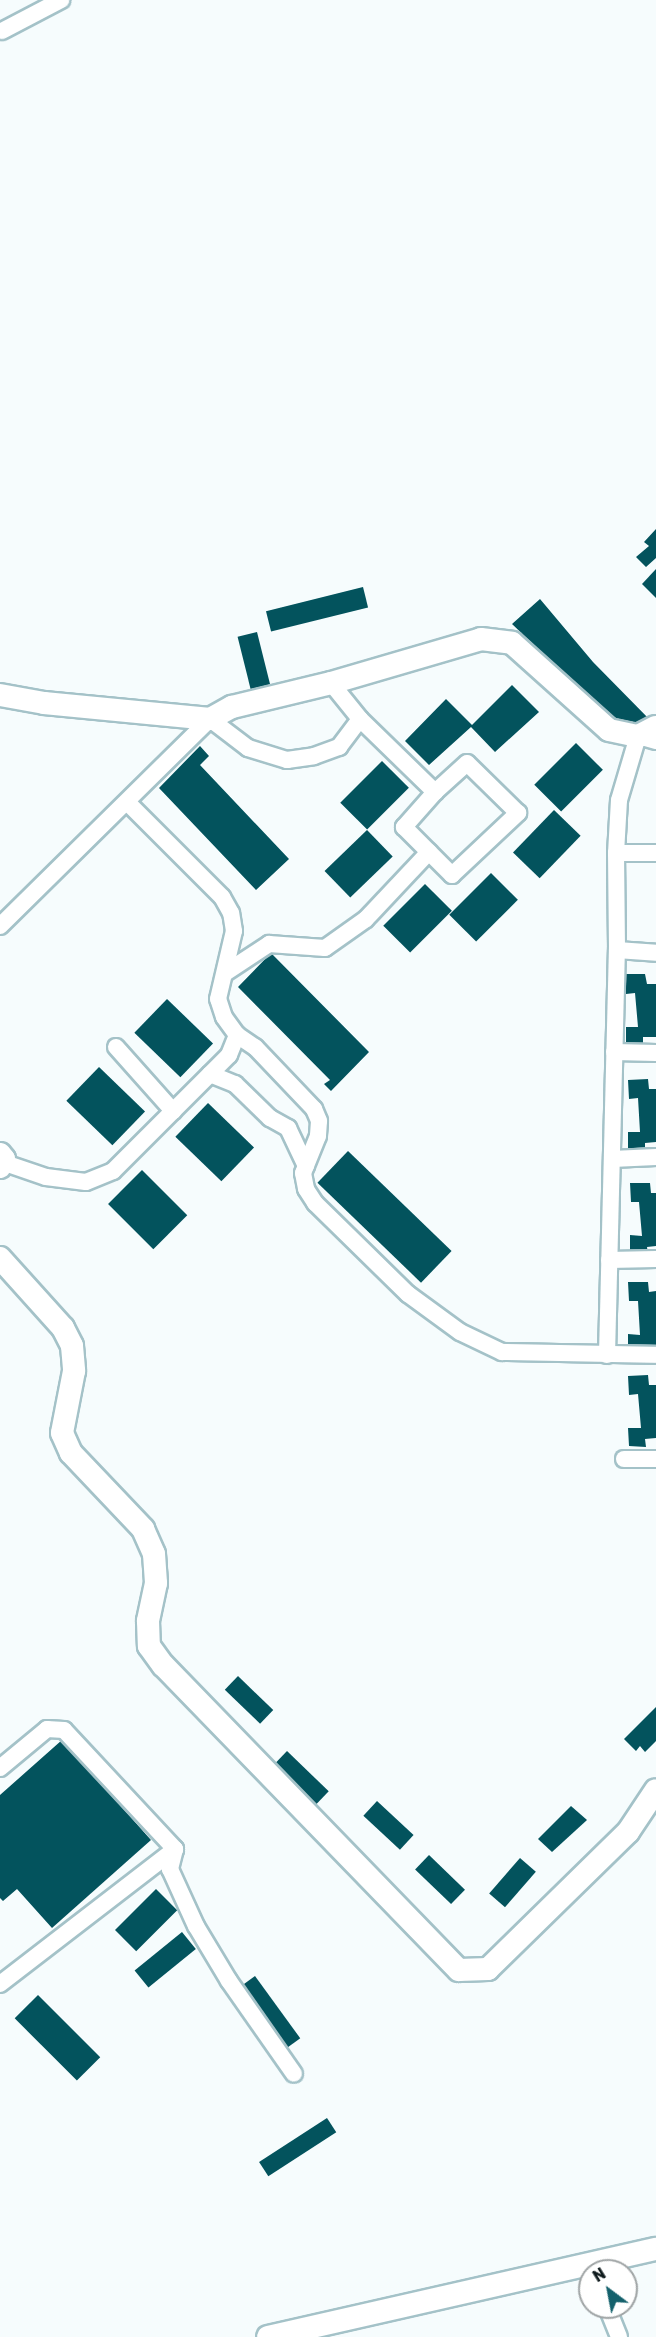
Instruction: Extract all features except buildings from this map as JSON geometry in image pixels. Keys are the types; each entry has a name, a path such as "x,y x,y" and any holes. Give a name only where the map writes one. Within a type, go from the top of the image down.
{"street":[{"path":"2,32 61,0"},
{"path":"0,926 210,718 232,707 331,683 481,639 512,643 609,730 650,735 619,800 616,853 617,950 607,1355"},
{"path":"331,683 360,720 435,792"},
{"path":"0,695 44,703 210,718 248,748 287,760 315,756 339,747 360,720"},
{"path":"467,763 518,813 452,875 404,827 435,792 467,763"},
{"path":"127,802 222,897 231,913 234,931 218,999 224,1017 237,1035 255,1047 314,1109 319,1121 318,1136 303,1173 306,1189 315,1203 408,1294 460,1332 502,1353 656,1355"},
{"path":"225,973 269,944 325,948 366,919 429,852"},
{"path":"616,853 656,853"},
{"path":"617,950 656,953"},
{"path":"1,1161 46,1177 86,1182 113,1171 229,1055 237,1035"},
{"path":"116,1047 173,1111"},
{"path":"614,1052 656,1053"},
{"path":"210,1074 235,1084 270,1118 288,1128 306,1166"},
{"path":"612,1160 656,1157"},
{"path":"0,1258 63,1328 72,1346 74,1371 62,1433 71,1453 143,1529 154,1554 156,1583 148,1621 149,1646 170,1673 459,1970 488,1969 628,1832 656,1790"},
{"path":"609,1260 656,1259"},
{"path":"624,1459 656,1459"},
{"path":"0,1768 47,1729 64,1730 175,1849"},
{"path":"0,1984 175,1849"},
{"path":"175,1849 170,1869 196,1926 229,1981 294,2074"},
{"path":"620,2259 656,2249"},
{"path":"268,2337 578,2270"},
{"path":"612,2319 619,2337"}]}
